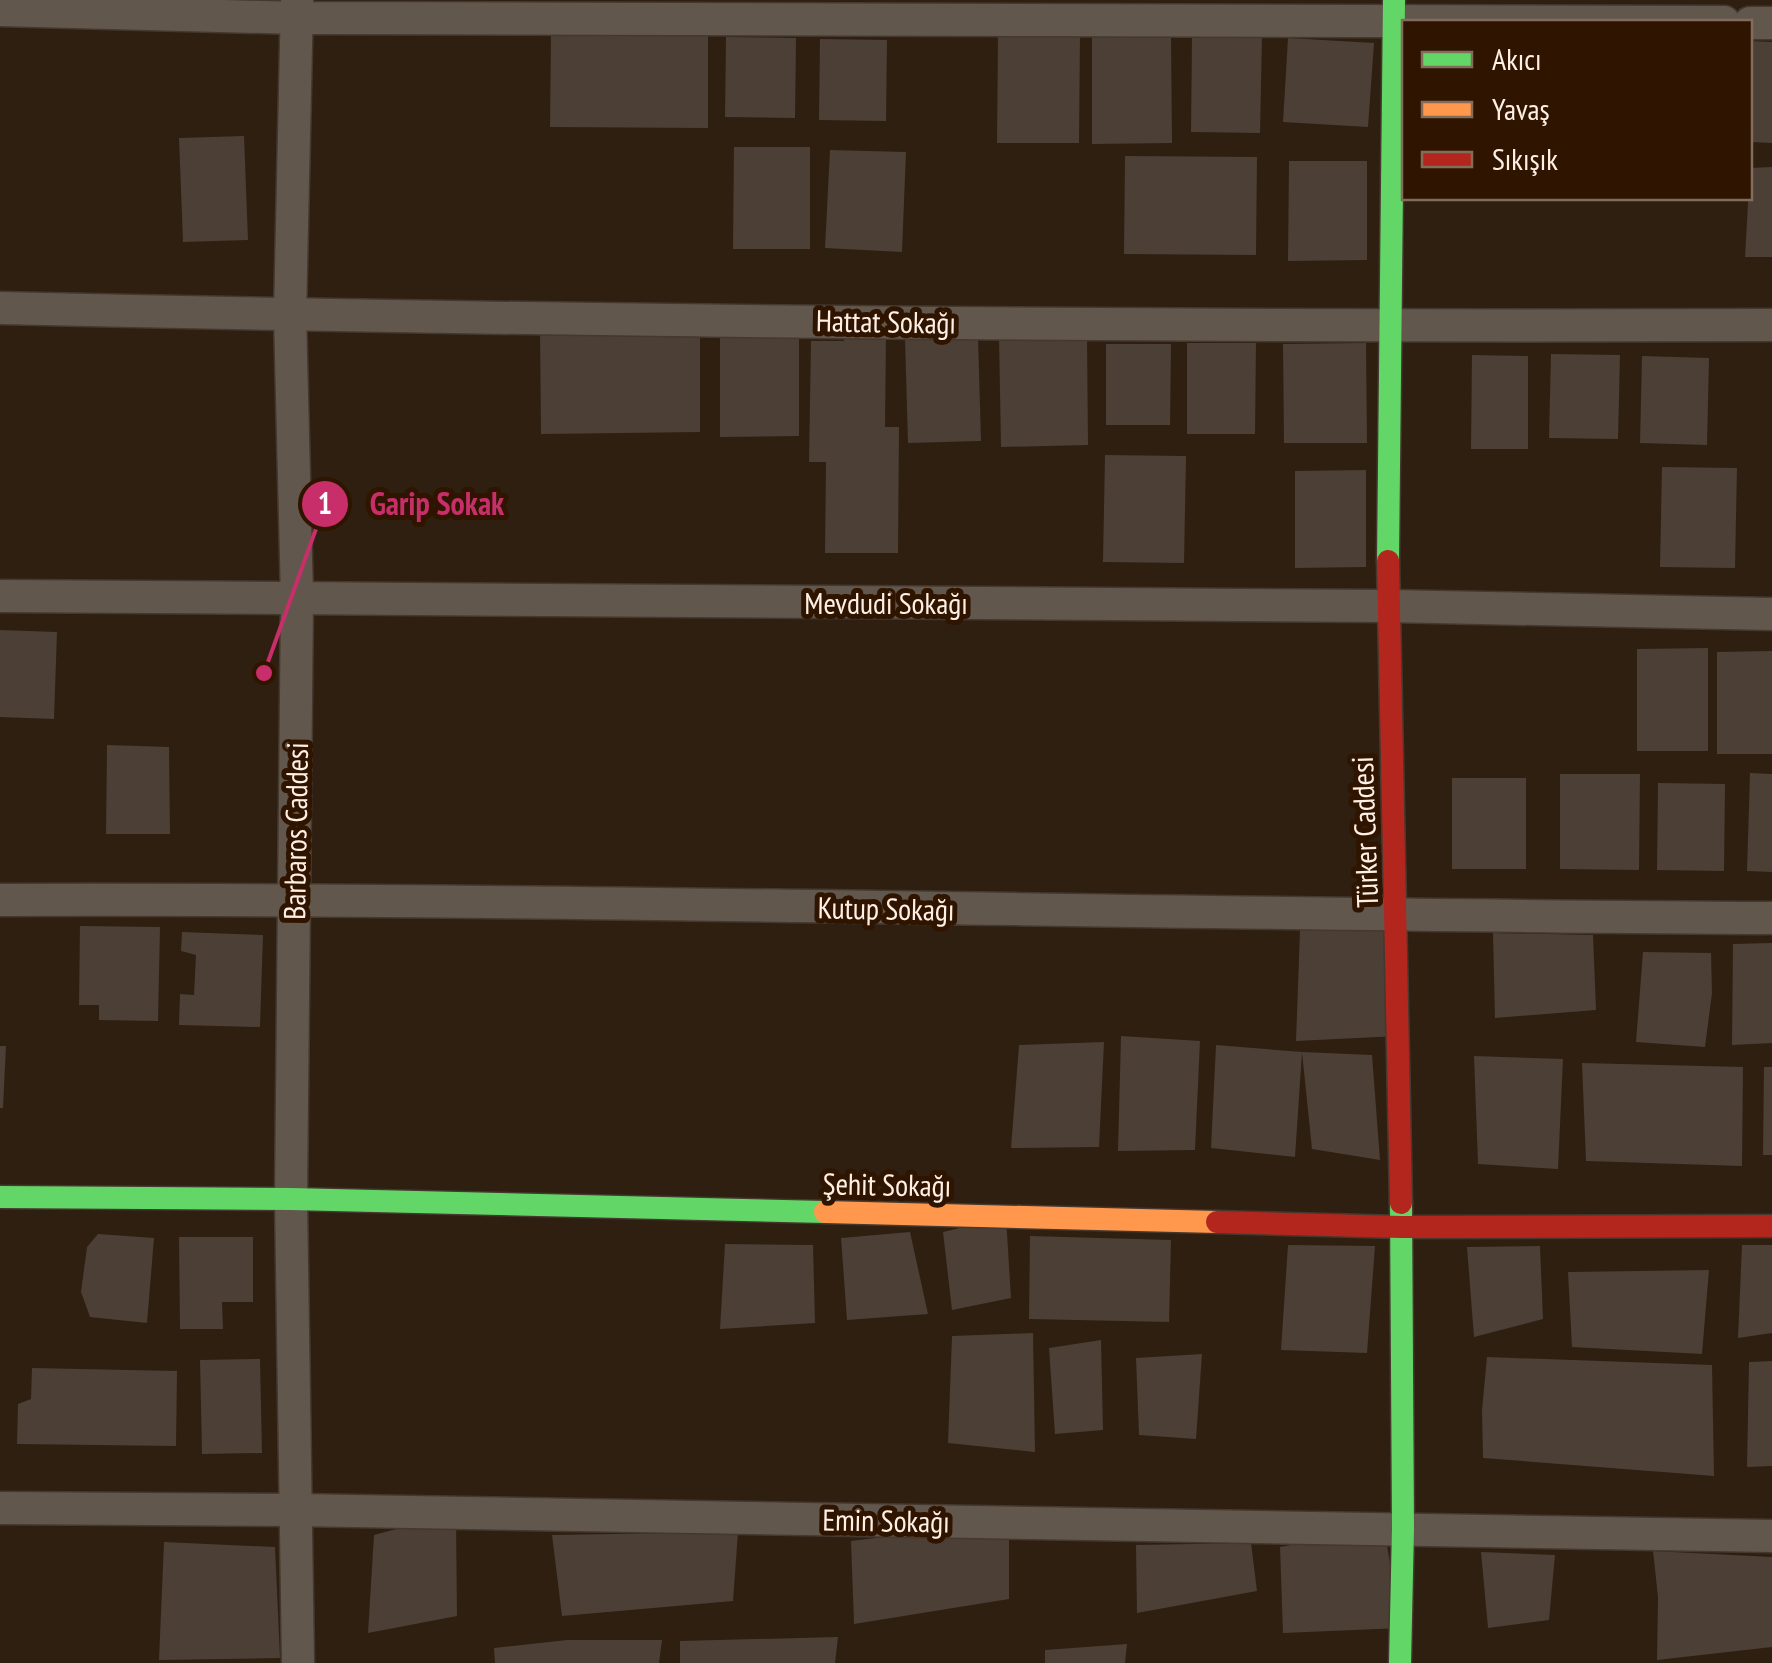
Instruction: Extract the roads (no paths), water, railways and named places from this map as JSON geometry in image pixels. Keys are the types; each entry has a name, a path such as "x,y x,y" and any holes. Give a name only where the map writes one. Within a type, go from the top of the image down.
{"street":[{"name":"Barbaros Caddesi","path":"297,9 290,315 298,598 291,1199 298,1663"},
{"path":"0,10 1394,11 1664,20"},
{"name":"Türker Caddesi","path":"1394,11 1388,606 1401,1226 1400,1663"},
{"name":"Hattat Sokağı","path":"0,308 290,315 1388,326 1772,325"},
{"name":"Mevdudi Sokağı","path":"0,596 1388,606 1772,614"},
{"name":"Kutup Sokağı","path":"0,900 294,899 1772,918"},
{"name":"Şehit Sokağı","path":"0,1197 291,1199 1401,1226 1772,1226"},
{"name":"Emin Sokağı","path":"0,1508 1772,1536"}],"place":[{"name":"Garip Sokak","path":"264,673"}]}
